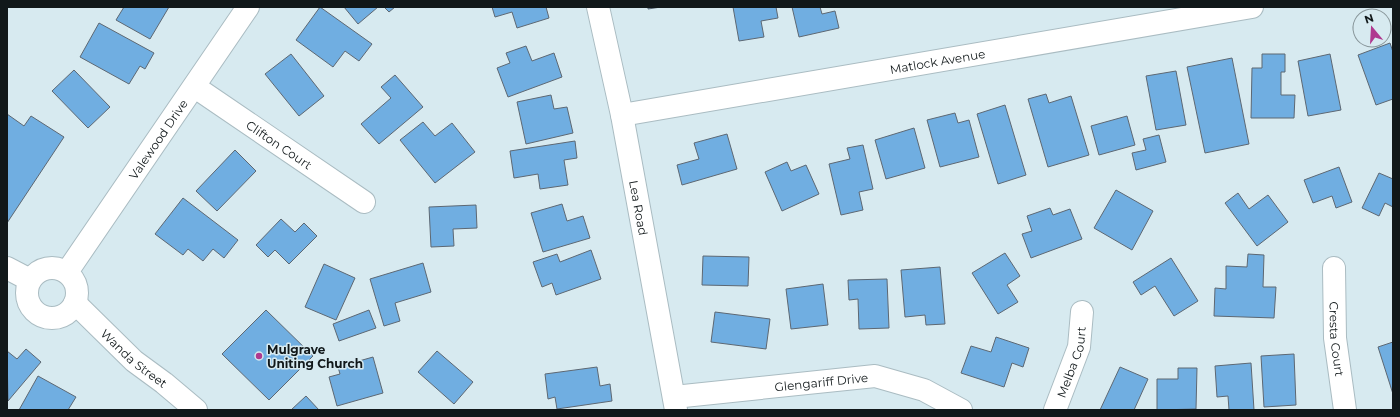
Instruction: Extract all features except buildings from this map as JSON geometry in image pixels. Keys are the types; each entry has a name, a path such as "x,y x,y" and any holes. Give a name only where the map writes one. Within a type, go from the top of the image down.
{"street":[{"name":"Valewood Drive","path":"67,272 195,87 248,7"},
{"name":"Lea Road","path":"598,7 622,115 675,403"},
{"name":"Matlock Avenue","path":"622,115 1252,7"},
{"name":"Clifton Court","path":"195,87 364,202"},
{"path":"52,267 67,272 74,279 78,296 70,311 63,316 54,318 45,318 37,314 27,299 26,290 30,280 43,268 52,267"},
{"path":"7,268 30,280"},
{"name":"Cresta Court","path":"1334,268 1335,338 1345,410"},
{"name":"Wanda Street","path":"75,303 134,360 196,410"},
{"name":"Melba Court","path":"1055,410 1079,347 1082,312"},
{"name":"Glengariff Drive","path":"675,403 875,376 924,390 962,410"}],"place":[{"name":"Mulgrave Uniting Church","path":"259,356"}]}
